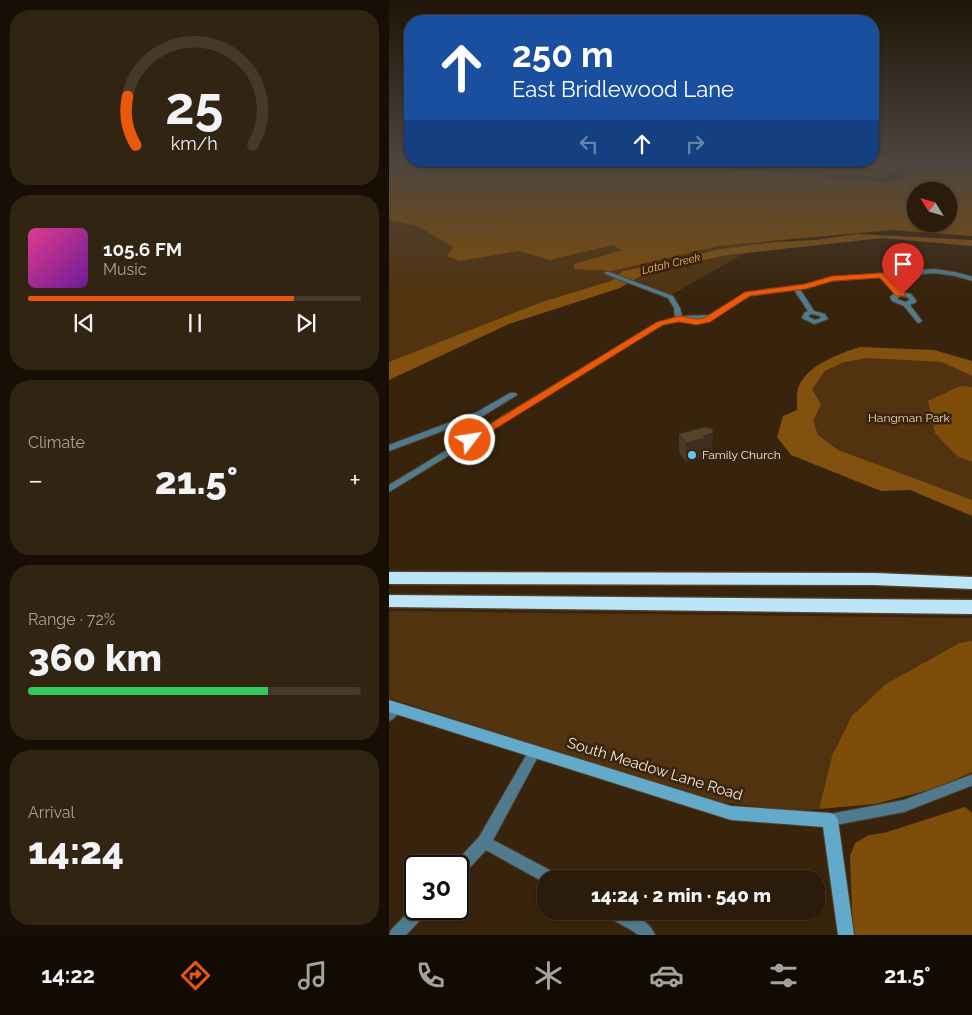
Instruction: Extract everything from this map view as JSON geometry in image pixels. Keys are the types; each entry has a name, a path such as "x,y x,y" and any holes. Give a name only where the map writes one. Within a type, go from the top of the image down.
{"highway":[{"path":"389,578 875,579 972,583"},
{"path":"389,601 972,607"}],"street":[{"path":"389,489 660,324 679,319 697,322 707,320 748,294 796,288 832,279 934,271 972,279"},
{"path":"607,273 671,297 677,308 679,319"},
{"path":"882,275 899,294 893,297 894,300 906,304 919,321"},
{"path":"796,288 812,312"},
{"path":"389,448 453,426 506,399 521,408"},
{"name":"South Meadow Lane Road","path":"392,710 535,751 731,813 831,820 904,806 972,779"},
{"path":"469,859 485,842 535,751"},
{"path":"831,820 846,935"},
{"path":"485,842 537,870"},
{"path":"396,935 410,920"},
{"path":"629,920 638,925 648,935"}],"green space":[{"path":"389,205 830,205 671,295 628,278 551,304 389,372"},
{"name":"Hangman Park","path":"940,356 972,369 972,506 804,438 805,387 817,371 840,358"},
{"path":"389,611 972,618 972,641 958,643 886,684 832,756 819,809 791,811 712,801 389,698"}],"shaded area":[{"path":"389,205 907,205 907,231 891,230 718,246 612,271 574,269 574,264 622,250 613,245 550,260 519,251 460,261 447,256 453,247 418,226 389,220"},
{"path":"957,205 972,205 972,236 918,232 957,232"},
{"path":"960,386 972,387 972,462 957,456 935,433 928,401"},
{"path":"972,641 972,772 937,788 875,804 819,809 832,756 852,716 886,684 959,643"},
{"path":"965,807 972,813 972,935 853,935 850,856 855,843 869,835 884,833"}],"water":[{"name":"Latah Creek","path":"858,234 972,240 972,246 882,238 727,255 647,272 620,288 509,324 389,380 389,362 542,302 611,281 623,271 679,260 715,250 773,242 815,240"},
{"path":"860,347 934,350 972,361 972,376 942,362 868,358 844,362 825,371 812,389 821,405 813,421 818,435 838,450 972,500 972,516 910,490 881,491 791,455 777,437 783,416 797,410 797,391 804,378 825,361"}],"building":[{"path":"705,427 713,429 713,433 703,436 705,438 686,443 679,434"}],"place":[{"name":"Family Church","path":"692,455"}],"route":[{"path":"470,440 660,324 679,319 697,322 707,320 748,294 763,290 796,288 832,279 882,275 899,294 903,294"}]}
